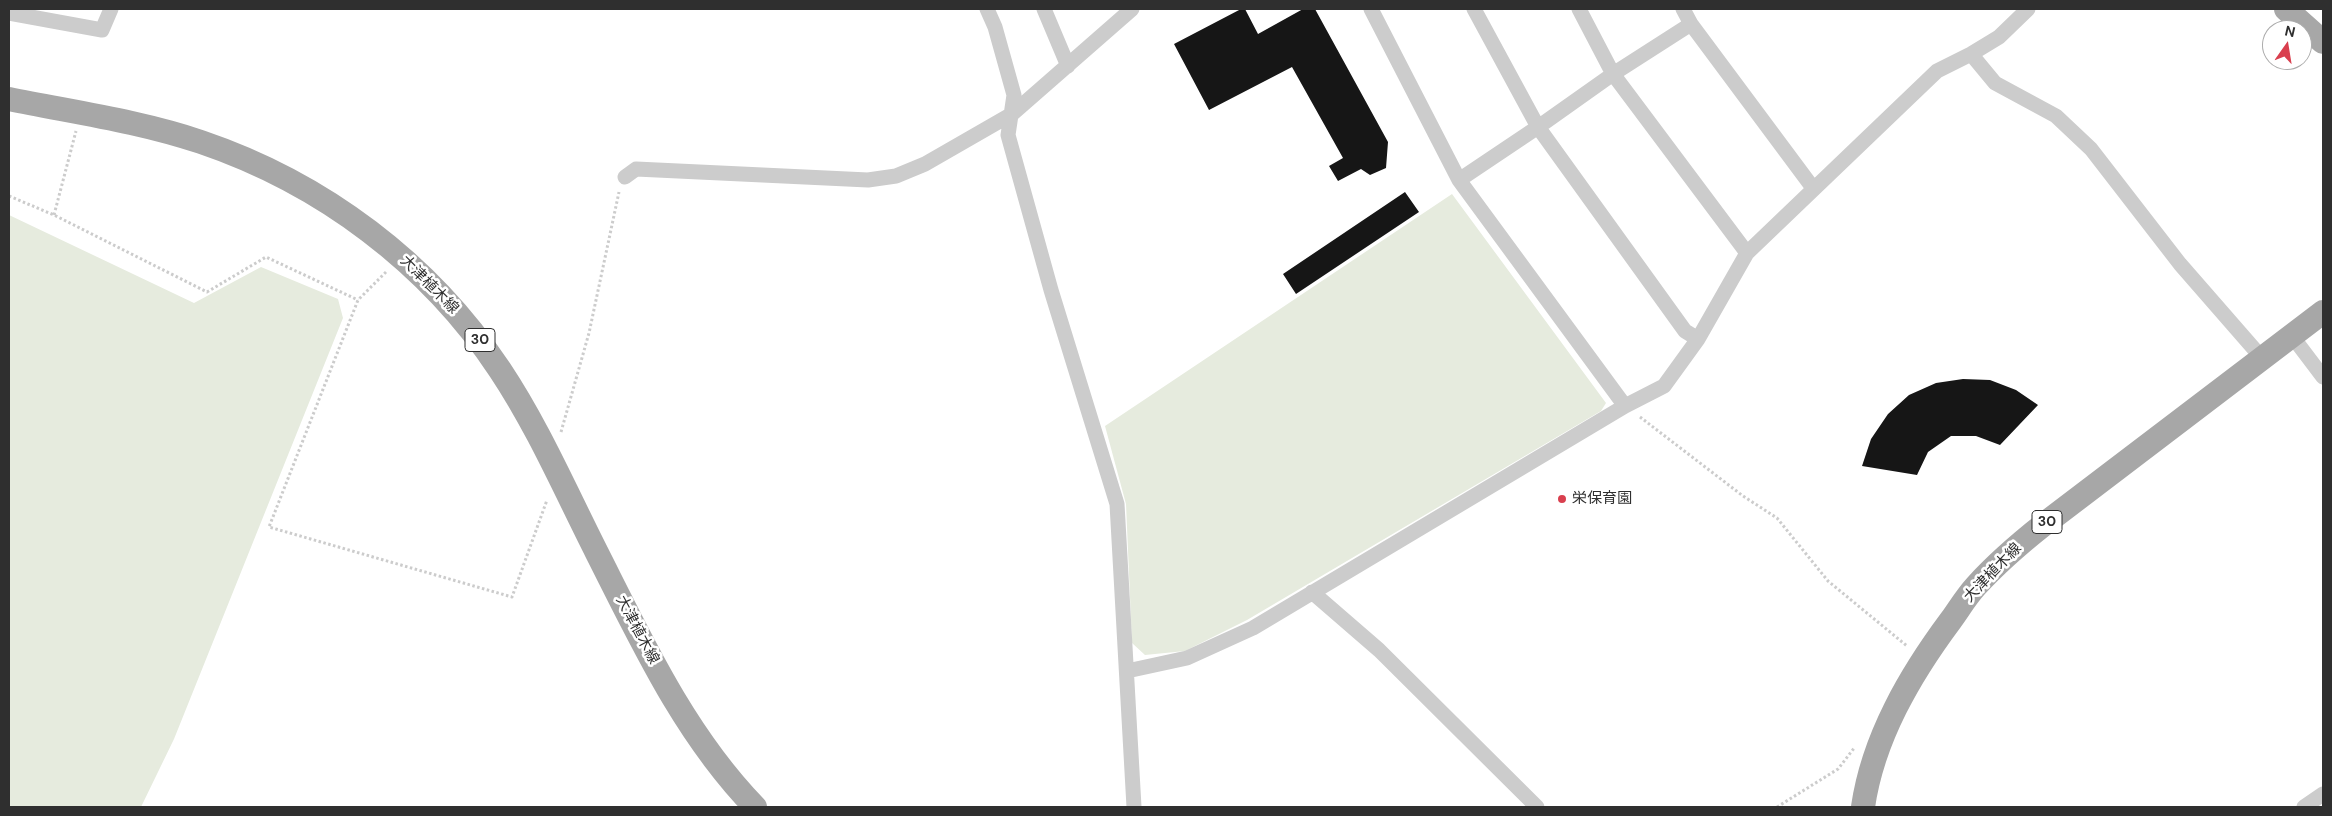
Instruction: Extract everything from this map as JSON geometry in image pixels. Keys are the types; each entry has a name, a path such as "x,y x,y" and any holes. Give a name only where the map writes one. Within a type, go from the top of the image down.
{"main road":[{"path":"2286,9 2323,42"},
{"name":"大津植木線","path":"9,99 190,139 266,168 336,208 401,257 451,305 502,372 546,452 637,632 690,727 717,763 755,807"},
{"name":"大津植木線","path":"1863,807 1880,745 1899,701 1921,660 1975,587 2008,554 2323,312"}],"street":[{"path":"9,13 102,30 110,9"},
{"path":"987,9 995,27 1014,95 1008,135 1051,290 1117,504 1134,807"},
{"path":"1044,9 1068,66"},
{"path":"624,177 636,169 868,180 896,176 924,164 1012,114 1068,66 1119,18 1132,9"},
{"path":"1371,9 1459,180 1625,406"},
{"path":"1474,9 1538,127 1685,331 1698,339"},
{"path":"1579,9 1613,74 1747,253"},
{"path":"1683,9 1691,24 1813,188"},
{"path":"1126,671 1187,658 1253,628 1625,406 1664,386 1698,339 1747,253 1937,70 1971,54 1999,37 2028,9"},
{"path":"1459,180 1613,74 1691,24"},
{"path":"1971,54 1995,83 2056,116 2091,149 2180,264 2262,358"},
{"path":"2292,336 2323,376"},
{"path":"1312,592 1379,650 1537,807"},
{"path":"2304,807 2323,794"}],"path":[{"path":"54,215 80,114"},
{"path":"546,452 560,438 588,333 620,187 624,177"},
{"path":"9,196 54,215 207,292 266,257 358,300"},
{"path":"401,257 358,300 269,527 512,597 548,500 566,491"},
{"path":"1625,406 1744,496 1777,518 1828,581 1921,660"},
{"path":"1777,807 1838,769 1859,742"}],"shaded area":[{"path":"1452,194 1606,403 1601,411 1247,620 1185,651 1145,655 1132,643 1126,504 1105,426"},
{"path":"9,215 194,303 261,267 338,299 343,318 174,739 141,807 9,807"}],"building":[{"path":"1241,9 1245,9 1258,34 1303,9 1315,9 1388,142 1386,168 1370,175 1361,169 1338,181 1329,166 1343,158 1292,67 1209,110 1174,44"},
{"path":"1405,192 1419,212 1296,294 1283,274"},
{"path":"1963,379 1990,380 2016,390 2038,405 2000,445 1976,436 1951,436 1928,452 1917,475 1862,466 1871,439 1888,414 1909,395 1936,383"}],"place":[{"name":"栄保育園","path":"1562,499"}]}
